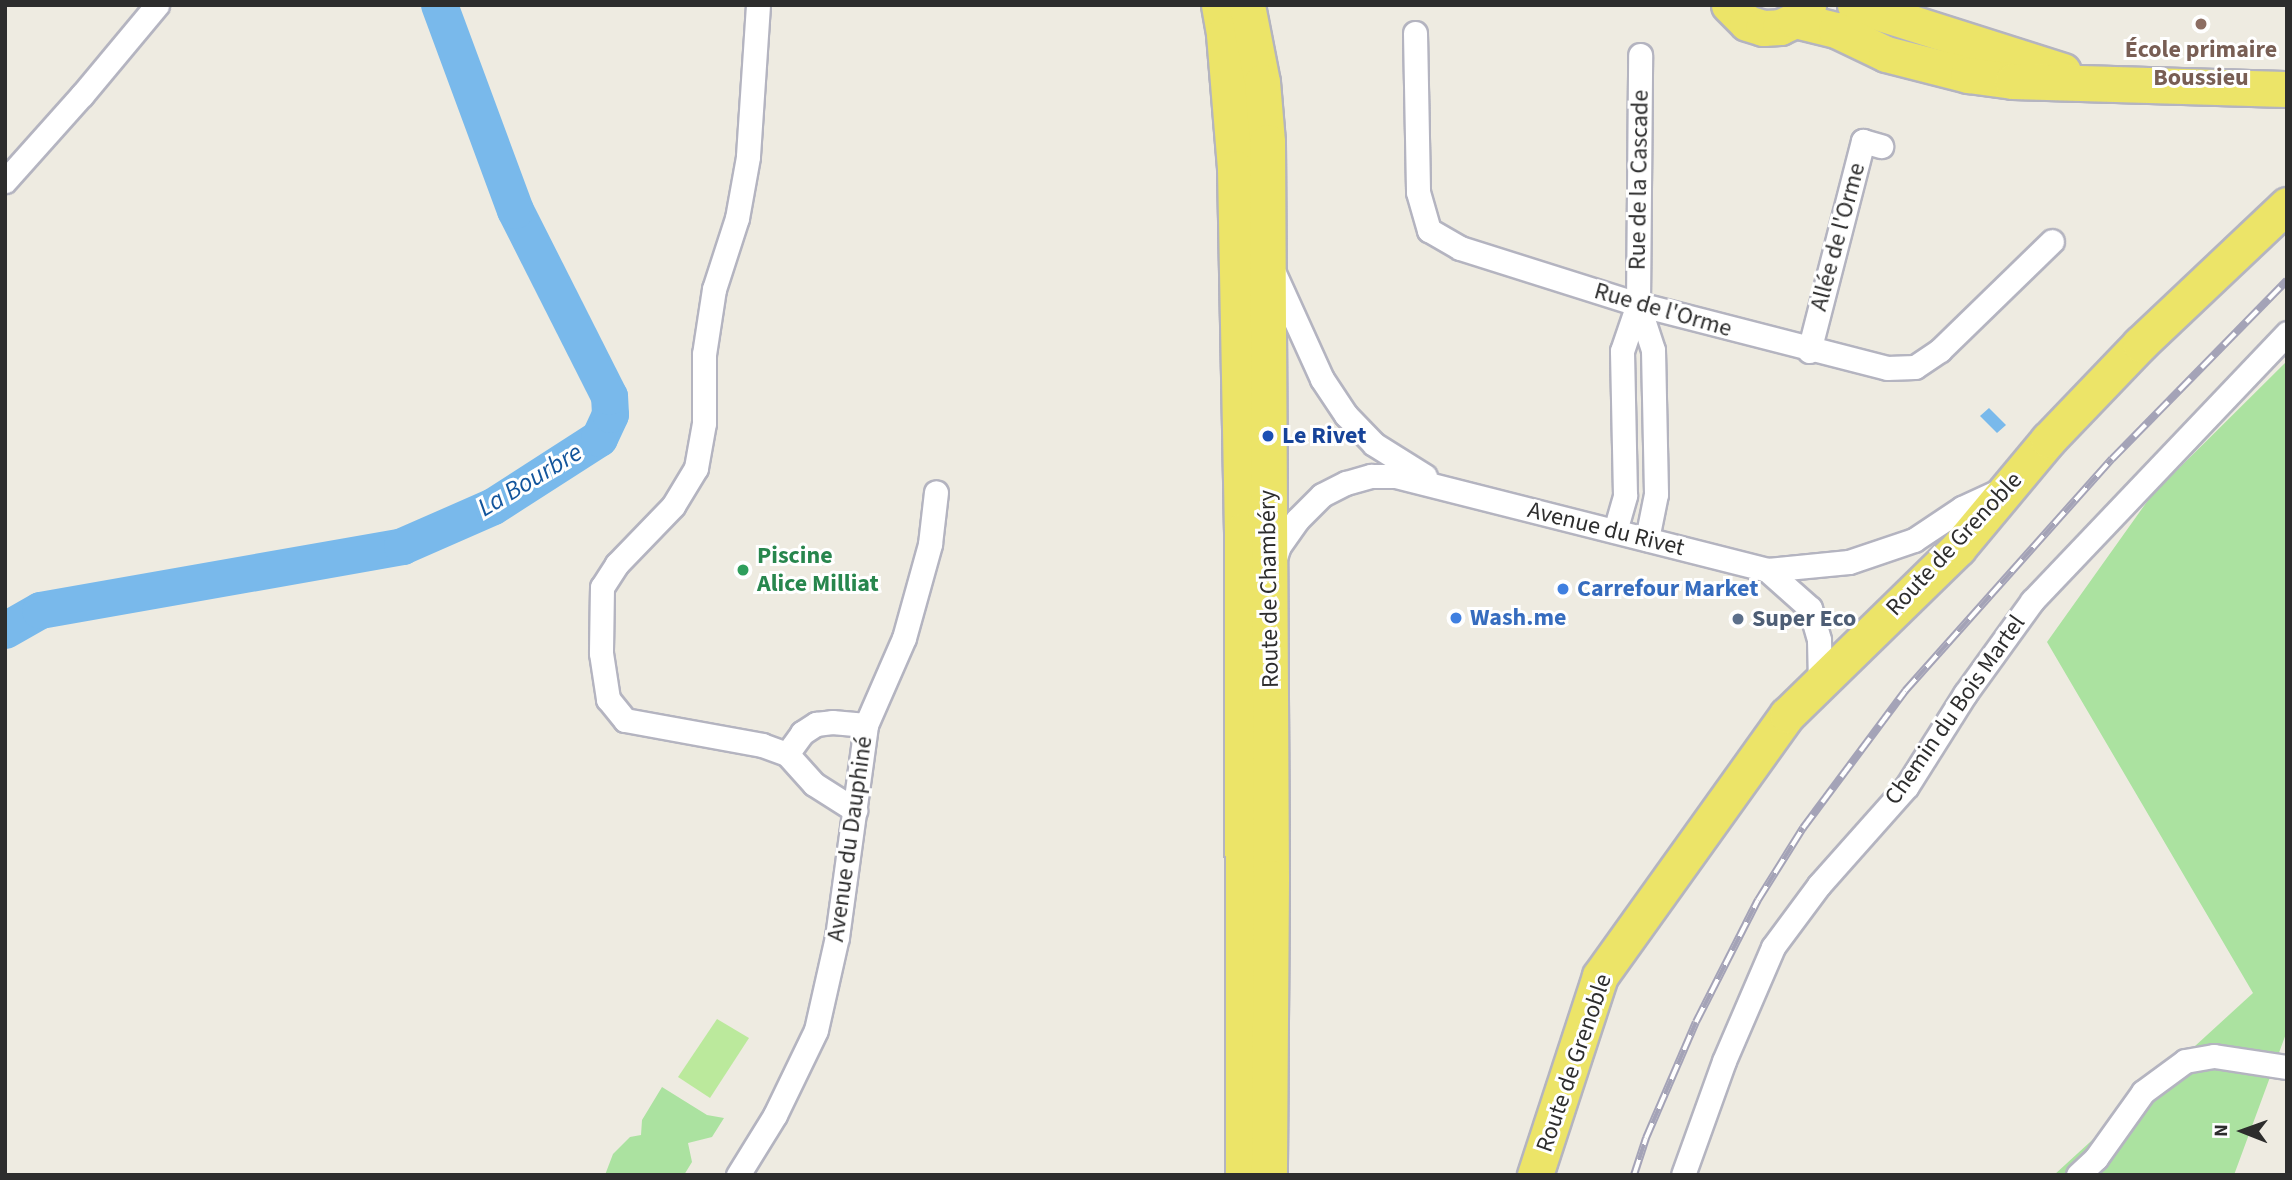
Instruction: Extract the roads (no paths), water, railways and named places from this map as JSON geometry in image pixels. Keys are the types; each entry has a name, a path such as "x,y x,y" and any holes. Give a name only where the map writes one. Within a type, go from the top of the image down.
{"main road":[{"name":"Route de Chambéry","path":"1219,5 1233,141 1236,224 1242,531 1243,1175"},
{"name":"Route de Chambéry","path":"1247,5 1263,94 1266,142 1269,1175"},
{"path":"1729,5 1747,23 1763,28 1780,27 1801,13 1886,54 1968,75 2013,81 2287,89"},
{"path":"1855,5 2096,82"},
{"path":"2203,85 2287,69"},
{"name":"Route de Grenoble","path":"1535,1175 1600,976 1787,715 1958,548 2048,440 2140,344 2287,205"}],"street":[{"path":"5,181 157,5"},
{"path":"758,5 748,157 737,218 715,289 704,354 704,423 696,468 673,506 617,564 602,586 601,653 608,699 625,720 762,745 787,754 814,785 855,810"},
{"name":"Rue de l'Orme","path":"1415,33 1418,192 1429,230 1460,248 1637,304 1809,351 1887,368 1915,367 1940,350 2052,241"},
{"name":"Rue de la Cascade","path":"1615,531 1625,495 1622,351 1637,304 1640,55"},
{"name":"Allée de l'Orme","path":"1809,351 1863,141 1881,146"},
{"name":"Avenue du Rivet","path":"1266,258 1316,368 1346,415 1374,444 1446,488"},
{"name":"Rue de la Cascade","path":"1637,304 1653,350 1656,494 1647,539"},
{"name":"Chemin du Bois Martel","path":"1683,1175 1719,1073 1773,947 1819,885 1907,786 1965,694 2032,601 2287,333"},
{"name":"Avenue du Rivet","path":"1269,574 1279,546 1297,520 1322,495 1346,483 1371,476 1396,475 1767,570 1849,562 1914,540 1962,508 2010,486"},
{"name":"Avenue du Dauphiné","path":"738,1175 775,1115 817,1030 837,937 866,725 904,638 930,544 936,492"},
{"name":"Avenue du Rivet","path":"1767,570 1810,608 1819,640 1820,682"},
{"path":"787,754 802,733 816,724 832,722 866,725"},
{"path":"2078,1175 2096,1158 2143,1092 2185,1061 2214,1056 2287,1067"}],"water":[{"path":"1989,408 2006,425 1997,433 1980,416"}],"waterway":[{"name":"La Bourbre","path":"5,630 40,610 402,546 493,506 599,438 610,414 609,396 515,210 439,5"}],"railway":[{"path":"1634,1175 1646,1138 1696,1022 1758,900 1803,828 1905,691 2112,459 2287,280"}],"place":[{"name":"École primaire Boussieu","path":"2201,24"},
{"name":"Le Rivet","path":"1268,436"},
{"name":"Piscine Alice Milliat","path":"743,570"},
{"name":"Carrefour Market","path":"1563,589"},
{"name":"Wash.me","path":"1456,618"},
{"name":"Super Eco","path":"1738,619"}]}
